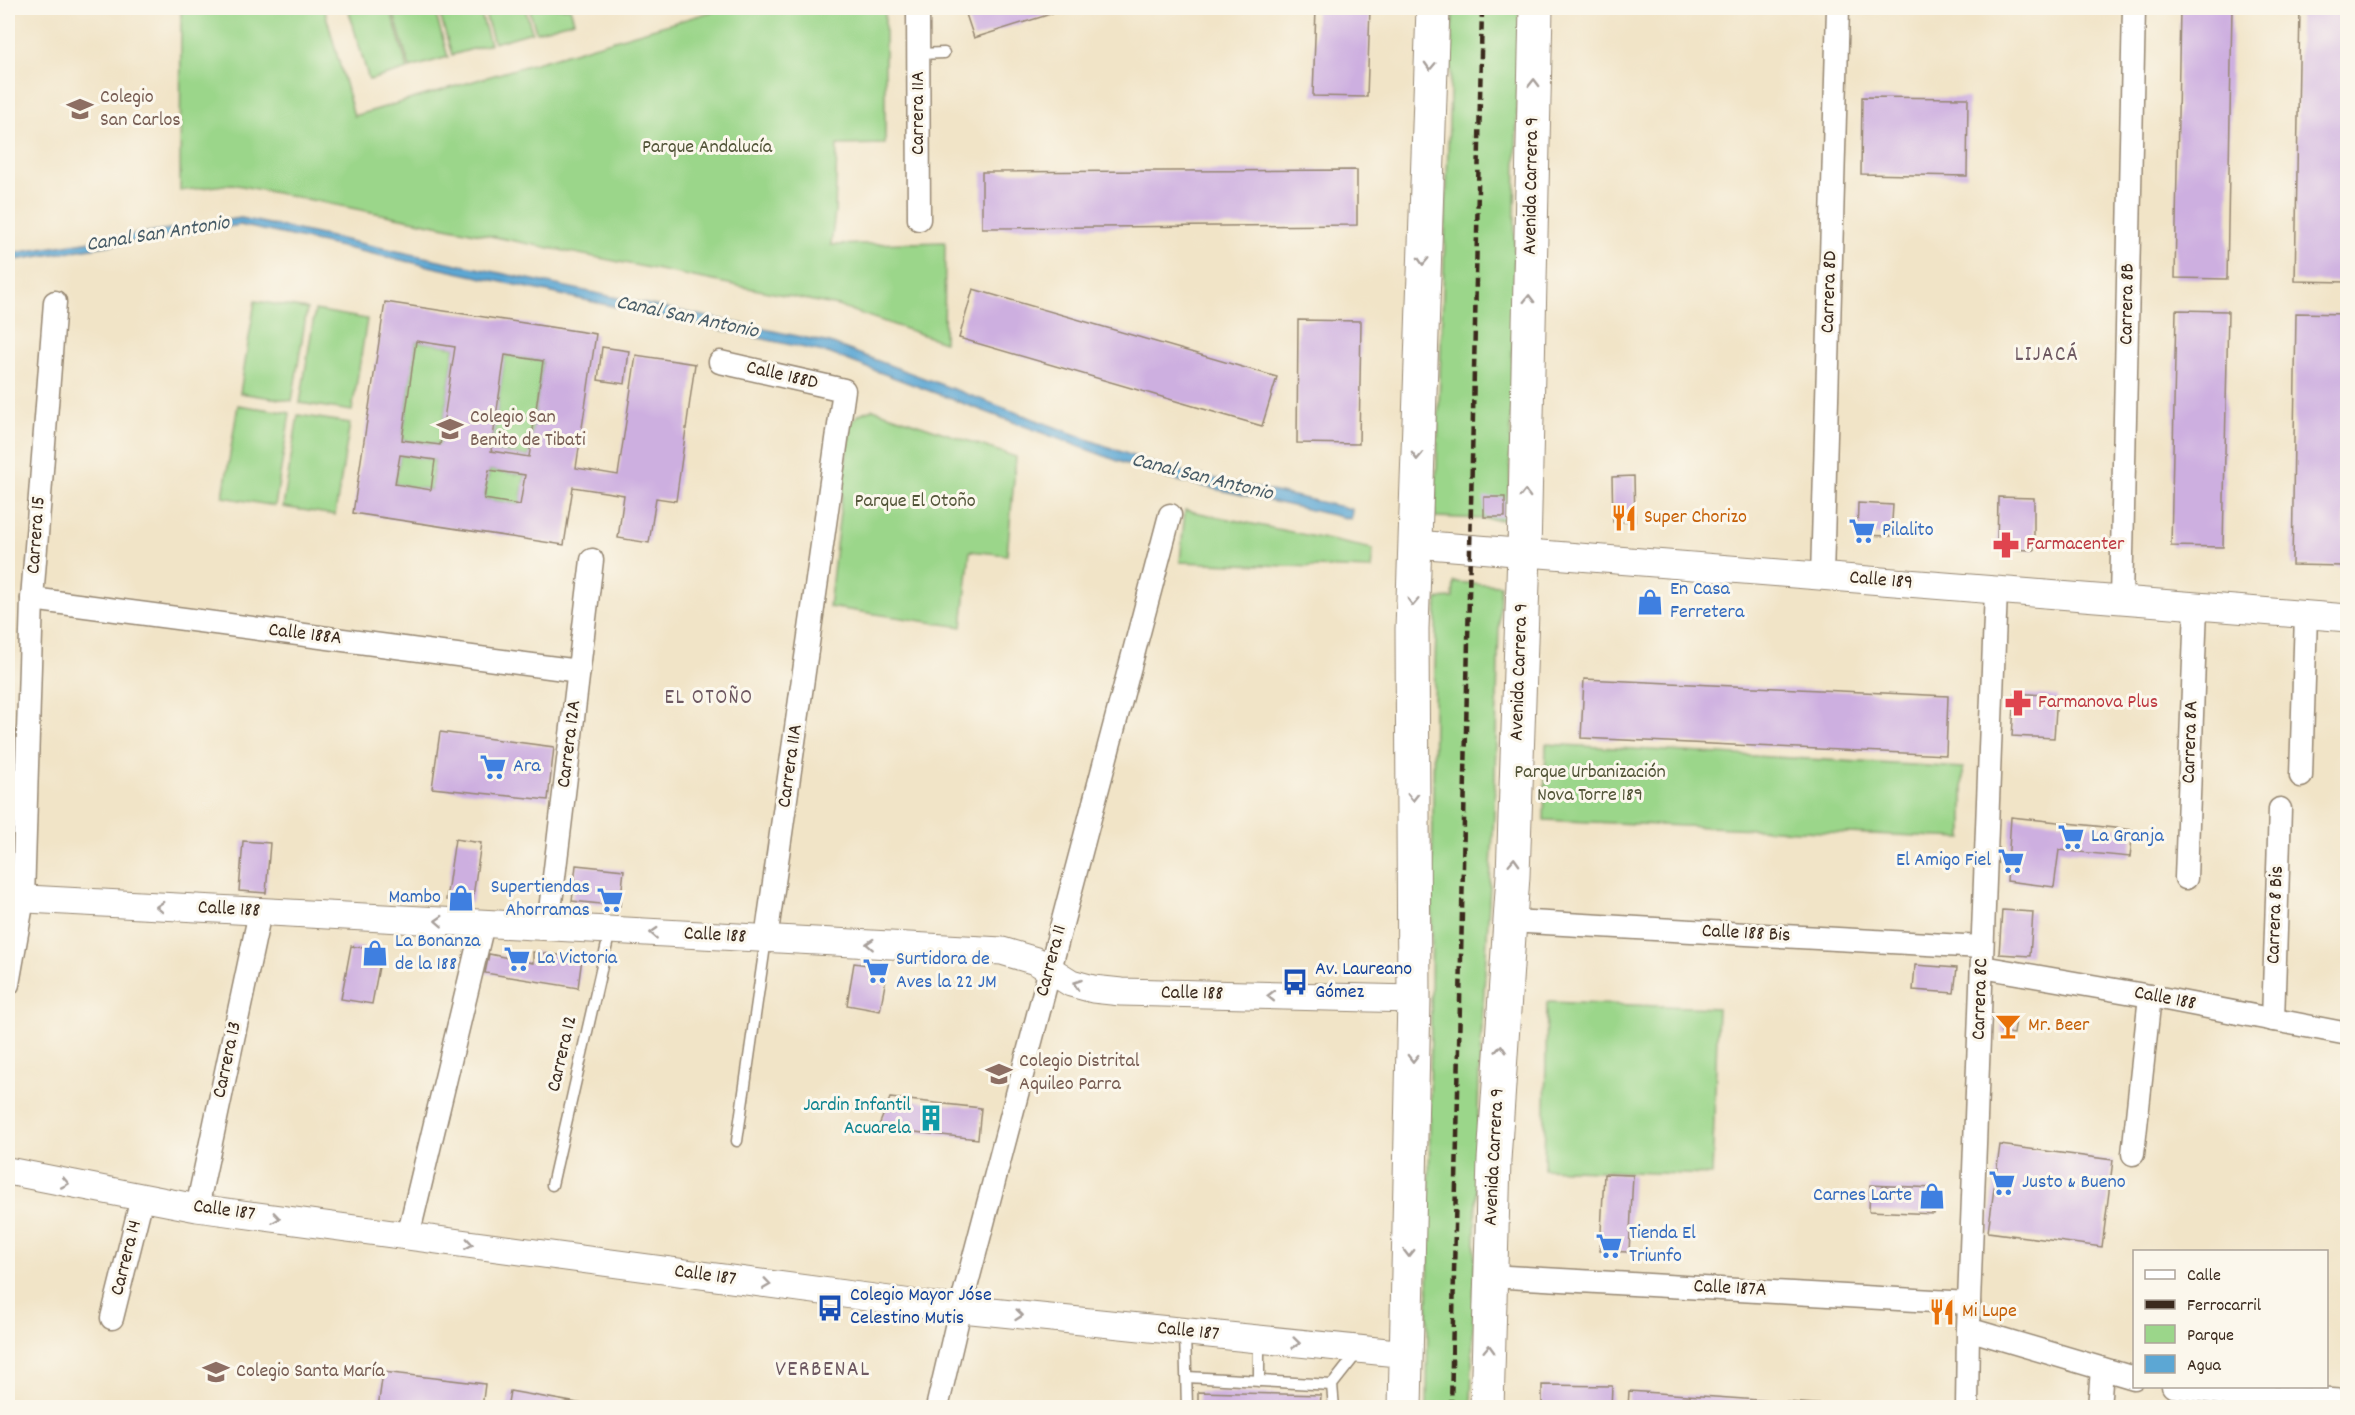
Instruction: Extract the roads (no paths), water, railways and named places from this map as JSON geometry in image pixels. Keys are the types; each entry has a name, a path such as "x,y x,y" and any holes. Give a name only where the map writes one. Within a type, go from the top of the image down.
{"main road":[{"path":"1405,1407 1414,999 1412,629 1433,8"},
{"name":"Avenida Carrera 9","path":"1487,1407 1494,1160 1510,921 1524,553 1536,8"}],"street":[{"name":"Carrera 11A","path":"918,8 919,219"},
{"name":"Carrera 8D","path":"1822,576 1838,8"},
{"name":"Carrera 8B","path":"2121,600 2134,8"},
{"name":"Carrera 15","path":"8,984 32,599 55,302"},
{"name":"Calle 188D","path":"720,362 844,390"},
{"name":"Carrera 11A","path":"766,939 844,390"},
{"name":"Carrera 11","path":"938,1407 960,1310 1170,515"},
{"name":"Calle 189","path":"1415,544 2348,618"},
{"name":"Carrera 12A","path":"548,927 592,560"},
{"name":"Carrera 8C","path":"1967,1407 1996,591"},
{"name":"Calle 188A","path":"32,599 579,671"},
{"name":"Carrera 8A","path":"2186,878 2196,606"},
{"path":"2301,776 2306,615"},
{"name":"Carrera 8 Bis","path":"2273,1020 2280,809"},
{"name":"Calle 188","path":"15,899 1002,951 1036,961 1050,971 1082,986 1121,992 1414,999"},
{"name":"Carrera 13","path":"197,1208 260,912"},
{"name":"Calle 188 Bis","path":"1510,921 1982,957"},
{"path":"408,1236 483,924"},
{"name":"Calle 188","path":"1982,957 2150,996 2348,1034"},
{"path":"2133,1154 2150,996"},
{"name":"Calle 187","path":"8,1171 197,1208 960,1310 1407,1354"},
{"name":"Carrera 14","path":"112,1318 142,1198"},
{"name":"Calle 187A","path":"1491,1276 1969,1303"},
{"path":"1968,1329 2133,1378"},
{"path":"2099,1407 2102,1369"},
{"path":"2186,1388 2227,1394 2348,1401"}],"lane":[{"path":"918,54 944,53"},
{"name":"Carrera 12","path":"552,1185 610,930"},
{"name":"Carrera 11A","path":"737,1141 766,939"},
{"path":"1185,1332 1187,1407"},
{"path":"1259,1340 1259,1381"},
{"path":"1334,1407 1332,1385 1360,1349"},
{"path":"1186,1377 1332,1385"}],"water":[{"name":"Canal San Antonio","path":"241,218 830,343 1162,467 1352,509 1351,519 1161,477 828,353 240,225 8,261 8,254"}],"railway":[{"path":"1451,1408 1482,8"}],"place":[{"name":"Colegio San Carlos","path":"80,109"},
{"name":"Colegio San Benito de Tibati","path":"450,429"},
{"name":"Super Chorizo","path":"1624,518"},
{"name":"Pilalito","path":"1862,531"},
{"name":"Farmacenter","path":"2006,545"},
{"name":"En Casa Ferretera","path":"1650,602"},
{"name":"Farmanova Plus","path":"2018,703"},
{"name":"Ara","path":"493,767"},
{"name":"La Granja","path":"2071,837"},
{"name":"El Amigo Fiel","path":"2011,861"},
{"name":"Mambo","path":"461,898"},
{"name":"Supertiendas Ahorramas","path":"610,900"},
{"name":"La Bonanza de la 188","path":"375,953"},
{"name":"La Victoria","path":"517,959"},
{"name":"Surtidora de Aves la 22 JM","path":"876,971"},
{"name":"Av. Laureano Gómez","path":"1295,982"},
{"name":"Mr. Beer","path":"2008,1026"},
{"name":"Colegio Distrital Aquileo Parra","path":"999,1074"},
{"name":"Jardin Infantil Acuarela","path":"931,1118"},
{"name":"Justo & Bueno","path":"2002,1183"},
{"name":"Carnes Larte","path":"1932,1196"},
{"name":"Tienda El Triunfo","path":"1609,1246"},
{"name":"Colegio Mayor Jóse Celestino Mutis","path":"830,1308"},
{"name":"Mi Lupe","path":"1942,1312"},
{"name":"Colegio Santa María","path":"216,1372"}],"district":[{"name":"LIJACÁ","path":"2047,356"},
{"name":"EL OTOÑO","path":"709,699"},
{"name":"VERBENAL","path":"823,1370"}],"park label":[{"name":"Parque Andalucía","path":"707,148"},
{"name":"Parque El Otoño","path":"915,502"},
{"name":"Parque Urbanización Nova Torre 189","path":"1590,784"}]}
